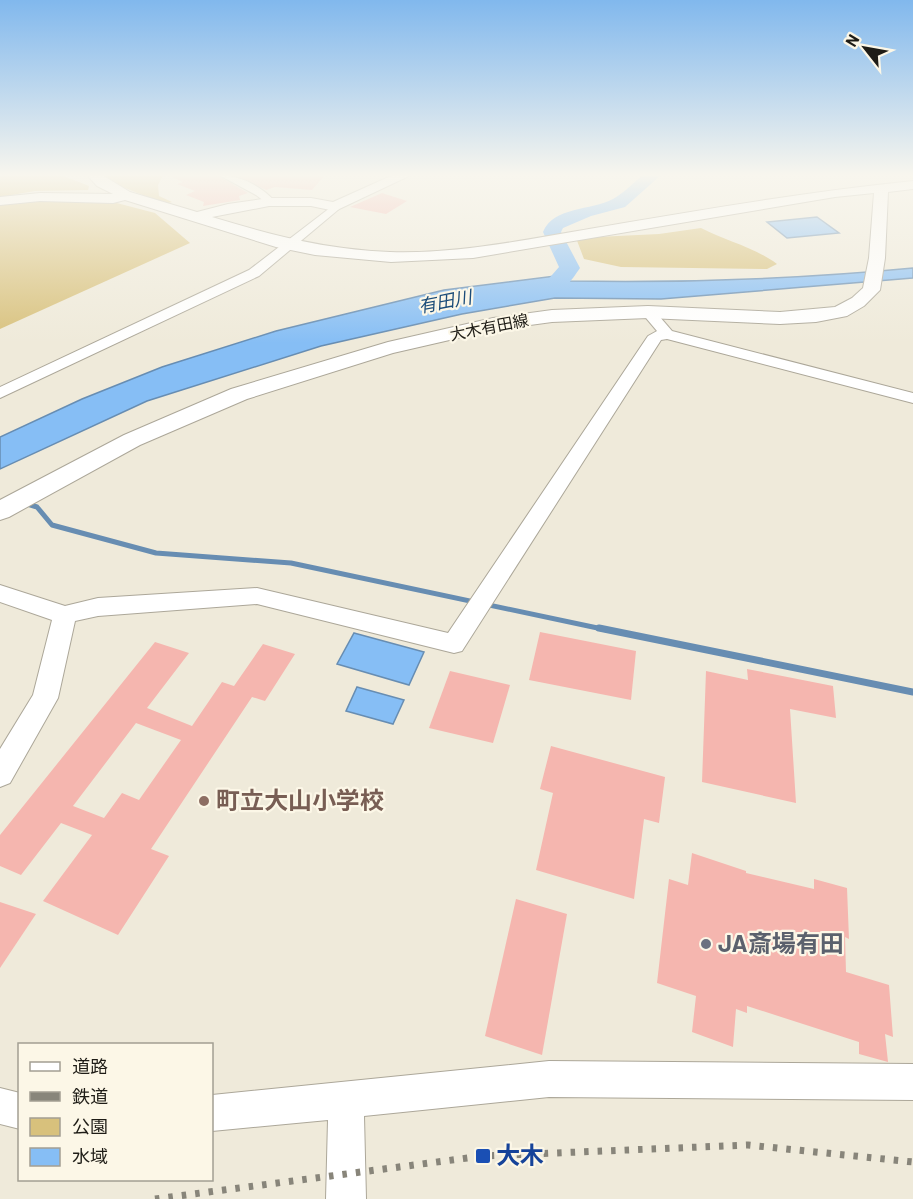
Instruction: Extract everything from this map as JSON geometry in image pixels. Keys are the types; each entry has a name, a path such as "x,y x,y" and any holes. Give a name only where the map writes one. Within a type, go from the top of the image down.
{"main road":[{"path":"243,231 290,245 363,256 415,257 473,253 608,231"},
{"name":"大木有田線","path":"0,511 132,440 239,394 388,348 493,324 552,316 648,312 780,318 840,312 858,302 871,290 877,258 878,231"}],"street":[{"path":"0,393 254,273 307,231"},
{"path":"648,312 667,334"},
{"path":"0,593 65,615 98,607 257,596 454,644 656,336 667,334 913,398"},
{"path":"0,774 45,698 65,615"},
{"path":"213,1113 549,1079 913,1082"},
{"path":"346,1100 346,1199"},
{"path":"0,1106 18,1110"}],"green space":[{"path":"0,231 176,231 190,243 0,329"},
{"path":"708,231 759,253 777,264 767,269 621,267 584,259 576,238"}],"water":[{"path":"778,231 836,231 839,233 787,238"},
{"name":"有田川","path":"913,268 913,278 661,299 555,298 462,314 321,346 147,401 0,469 0,437 82,399 162,367 276,331 444,290 563,275 569,281 698,281"},
{"path":"354,633 424,652 409,685 337,664"},
{"path":"357,687 404,700 393,724 346,711"}],"building":[{"path":"540,632 636,651 631,700 529,680"},
{"path":"155,642 189,653 147,708 192,726 222,682 234,686 263,644 295,654 265,701 252,697 151,849 169,856 118,935 43,901 92,835 61,823 21,875 0,866 0,835","holes":["136,723 181,740 139,800 122,793 104,818 73,806"]},
{"path":"747,669 833,686 836,718 790,709 796,803 702,782 706,671 748,680"},
{"path":"450,671 510,685 493,743 429,728"},
{"path":"551,746 665,777 659,823 644,819 634,899 536,870 553,793 540,789"},
{"path":"692,853 746,871 746,873 814,889 814,879 847,888 849,939 845,937 846,972 889,985 893,1037 885,1034 888,1062 859,1054 859,1042 747,1006 747,1013 736,1009 733,1047 692,1032 696,996 657,983 669,879 688,885"},
{"path":"516,899 567,914 542,1055 485,1036"},
{"path":"0,902 36,914 0,968"}],"waterway":[{"path":"549,291 570,268 552,231"},
{"path":"24,503 37,507 52,525 156,553 291,563 607,630"},
{"path":"599,628 913,692"}],"railway":[{"path":"155,1199 483,1156 748,1145 913,1162"}],"place":[{"name":"町立大山小学校","path":"204,801"},
{"name":"JA斎場有田","path":"706,944"},
{"name":"大木","path":"483,1156"}]}
